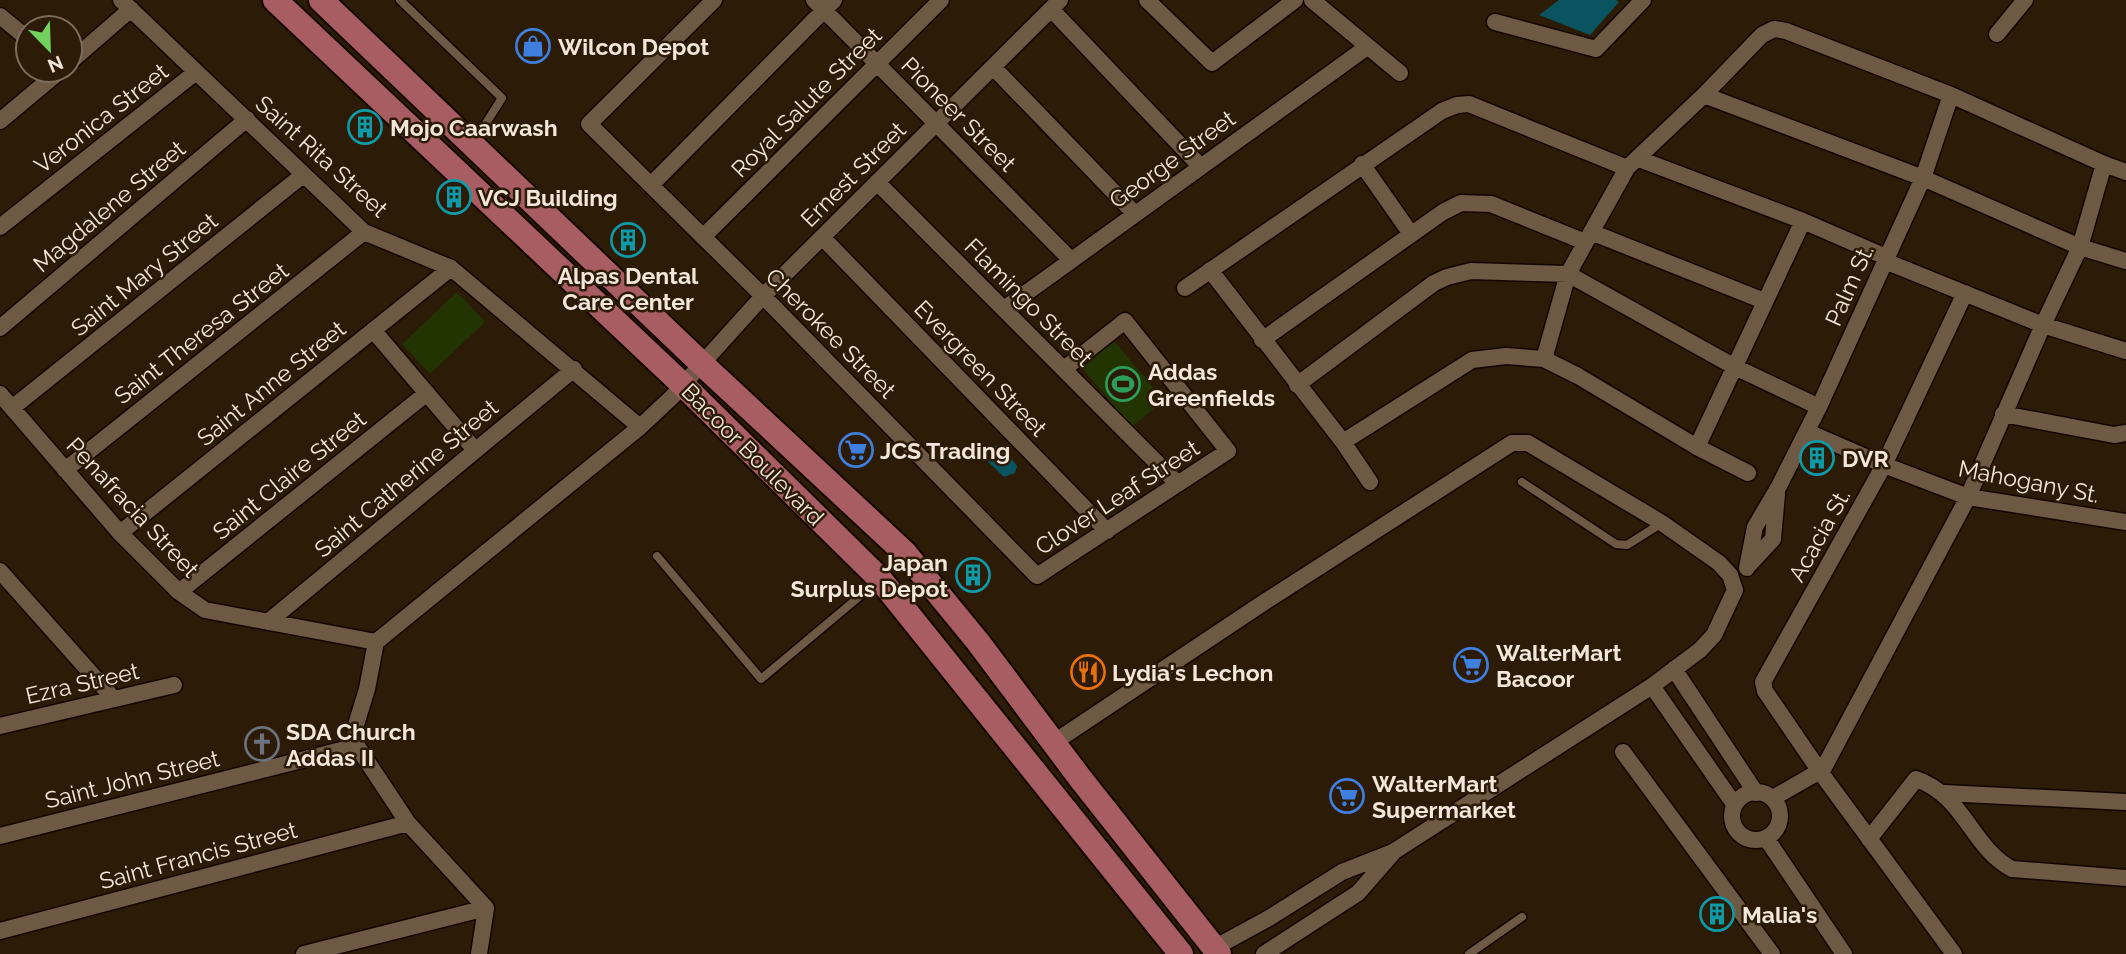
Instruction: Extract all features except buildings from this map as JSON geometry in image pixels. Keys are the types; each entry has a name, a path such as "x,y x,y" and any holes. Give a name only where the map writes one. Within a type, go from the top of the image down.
{"main road":[{"name":"Bacoor Boulevard","path":"275,0 682,384 880,579 1177,953"},
{"name":"Bacoor Boulevard","path":"321,0 702,364 905,553 978,642 1053,743 1217,951"}],"street":[{"name":"Royal Salute Street","path":"703,237 941,0"},
{"path":"1147,0 1212,63 1295,0"},
{"path":"1312,0 1399,73"},
{"path":"1495,22 1596,49 1643,0"},
{"path":"1997,34 2025,0"},
{"name":"Cherokee Street","path":"706,3 589,124 763,296 1037,576"},
{"path":"651,185 824,3"},
{"name":"Pioneer Street","path":"824,3 877,64 1072,260"},
{"path":"84,48 126,4"},
{"name":"Saint Rita Street","path":"126,4 364,232 451,268 640,427"},
{"name":"Ernest Street","path":"682,384 763,296 1055,5"},
{"path":"1055,5 1201,167"},
{"path":"0,16 14,28"},
{"path":"1544,359 1568,274 1633,164 1762,35 1774,29 1786,31 1951,95 2126,172"},
{"name":"George Street","path":"1004,309 1367,47"},
{"path":"993,66 1135,214"},
{"name":"Veronica Street","path":"0,226 196,72"},
{"path":"0,121 44,84"},
{"path":"1704,95 1923,178 2080,247 2126,261"},
{"name":"Palm St.","path":"1393,852 1652,686 1700,650 1714,635 1747,568 1755,527 1808,432 1923,178 1951,95"},
{"path":"1185,288 1442,111 1469,104 1633,164 1803,221 1885,259 2043,325 2126,351"},
{"name":"Magdalene Street","path":"0,328 247,119"},
{"path":"1362,164 1411,234"},
{"path":"1821,774 1968,497 2080,247 2104,164"},
{"name":"Saint Mary Street","path":"12,408 303,176"},
{"name":"Flamingo Street","path":"877,182 1178,484"},
{"path":"1262,340 1411,234 1461,203 1492,204 1764,302"},
{"path":"1697,447 1803,221"},
{"name":"Saint Theresa Street","path":"65,470 364,232"},
{"name":"Evergreen Street","path":"822,237 1107,531"},
{"name":"Saint Anne Street","path":"120,533 451,268"},
{"path":"1210,270 1343,442 1370,482"},
{"path":"1297,385 1434,283 1447,277 1471,271 1568,274 1735,367 1819,407"},
{"name":"Acacia St.","path":"1821,774 1765,691 1763,682 1884,465 1965,293"},
{"name":"Clover Leaf Street","path":"1037,576 1228,452 1125,321 1063,369"},
{"path":"373,331 475,450"},
{"path":"1343,442 1472,360 1506,356 1544,359 1578,376 1697,447 1748,473"},
{"name":"Saint Catherine Street","path":"268,622 574,369"},
{"path":"486,908 408,823 357,746 355,727 367,690 376,642 640,427 682,384"},
{"name":"Penafracia Street","path":"0,394 120,533 179,592 205,610 376,642"},
{"name":"Saint Claire Street","path":"179,592 427,394"},
{"path":"2003,414 2114,435 2126,433"},
{"name":"Mahogany St.","path":"1808,432 1968,497 2126,522"},
{"path":"1053,743 1266,601 1512,443 1528,443 1662,523 1719,563 1730,575 1735,590"},
{"path":"4,580 113,698"},
{"path":"1674,669 1756,793"},
{"name":"Ezra Street","path":"0,726 174,685"},
{"path":"1652,686 1734,804"},
{"name":"Saint John Street","path":"0,836 357,746"},
{"path":"1623,752 1772,954"},
{"path":"1773,798 1813,775 1821,774"},
{"path":"1821,774 1954,954"},
{"path":"1869,839 1916,779 1933,785 1944,793 1998,862 2012,869 2126,878"},
{"path":"1756,793 1773,798 1778,805 1780,821 1777,828 1766,838 1751,839 1738,831 1732,818 1734,804 1742,796 1756,793"},
{"path":"1944,793 2126,802"},
{"name":"Saint Francis Street","path":"0,931 408,823"},
{"path":"1766,838 1845,954"},
{"path":"1217,951 1342,872 1393,852"},
{"path":"1264,954 1358,893 1393,852"},
{"path":"1315,888 1330,911"},
{"path":"304,954 486,908"},
{"path":"479,954 486,908"}],"lane":[{"path":"400,0 502,98 473,145"},
{"path":"1522,482 1616,544 1627,545 1662,523"},
{"path":"657,556 761,679 880,579"},
{"path":"1469,954 1522,917"}],"green space":[{"path":"457,292 485,322 430,374 402,344"},
{"name":"Addas Greenfields","path":"1114,341 1164,400 1132,427 1082,368"}],"water":[{"path":"1559,0 1619,2 1590,35 1539,15"},
{"path":"996,445 1007,453 1017,466 1015,473 1004,477 982,456"}],"place":[{"name":"Wilcon Depot","path":"533,46"},
{"name":"Mojo Caarwash","path":"365,127"},
{"name":"VCJ Building","path":"454,197"},
{"name":"Alpas Dental Care Center","path":"628,240"},
{"name":"Addas Greenfields","path":"1123,384"},
{"name":"JCS Trading","path":"856,450"},
{"name":"DVR","path":"1817,458"},
{"name":"Japan Surplus Depot","path":"973,575"},
{"name":"WalterMart Bacoor","path":"1471,665"},
{"name":"Lydia's Lechon","path":"1088,672"},
{"name":"SDA Church Addas II","path":"262,744"},
{"name":"WalterMart Supermarket","path":"1347,796"},
{"name":"Malia's","path":"1717,914"}]}
